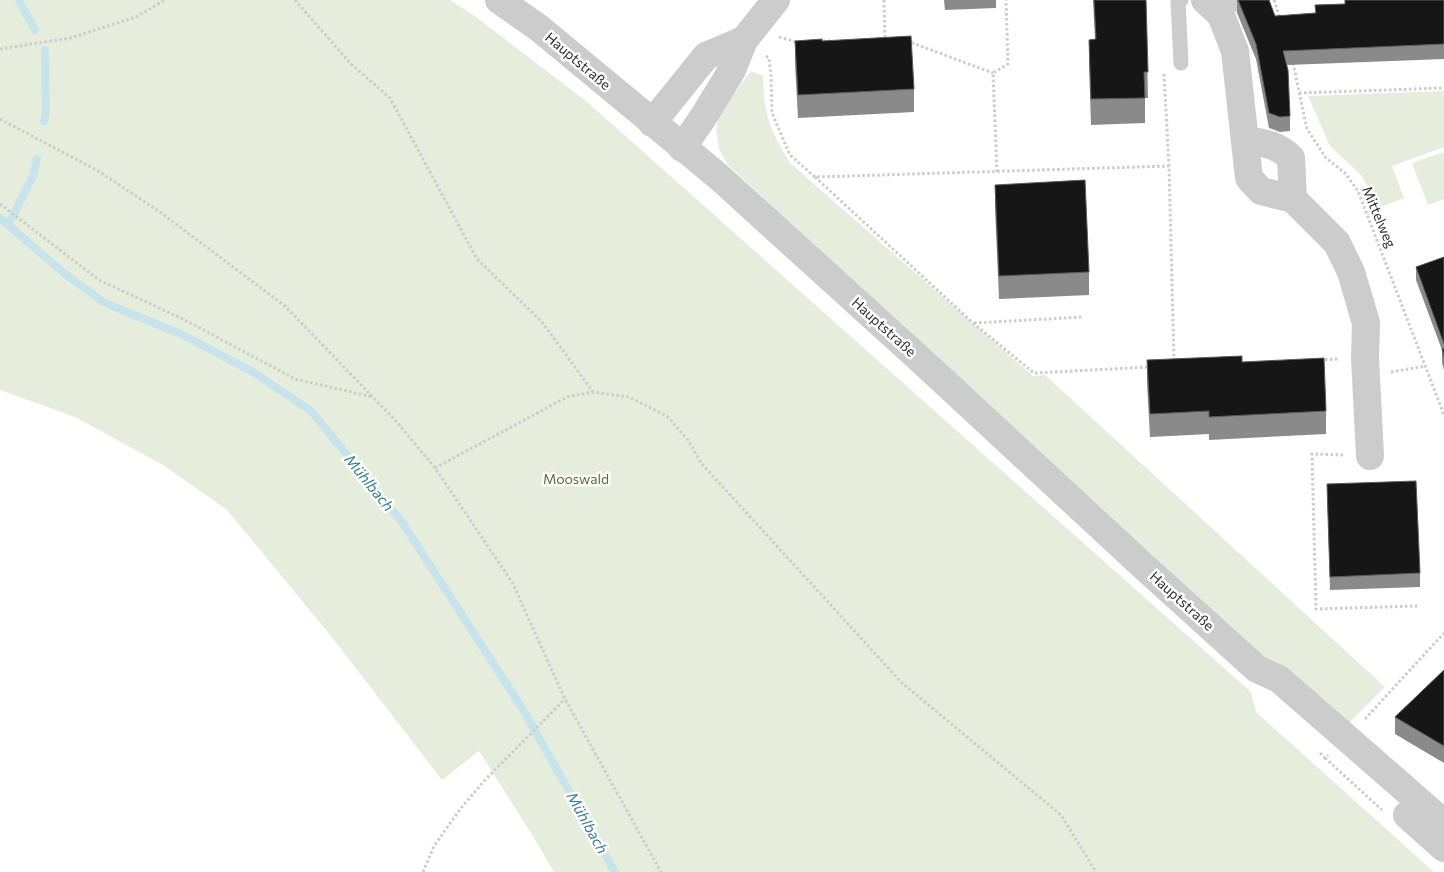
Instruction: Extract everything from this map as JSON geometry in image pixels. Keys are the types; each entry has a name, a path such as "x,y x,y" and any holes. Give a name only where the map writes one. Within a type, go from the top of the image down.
{"street":[{"name":"Hauptstraße","path":"499,0 539,28 652,124 719,177 1256,669 1279,679 1330,744 1444,848"},
{"path":"682,148 732,70 749,34 776,0"},
{"path":"1221,5 1235,51 1248,178 1261,191 1293,199 1337,243 1351,272 1366,323 1365,367 1370,456"},
{"path":"652,124 706,56 749,34"},
{"path":"1245,140 1262,142 1282,149 1291,158 1293,199"},
{"name":"Hauptstraße","path":"1330,744 1444,823"}],"lane":[{"path":"1181,0 1178,2 1181,63"}],"path":[{"path":"0,49 70,38 136,17 165,0"},
{"path":"295,0 351,64 390,98 477,259 542,322 593,392"},
{"path":"884,0 885,39"},
{"path":"993,73 1008,64 1006,0"},
{"path":"1274,0 1283,27"},
{"path":"749,34 801,42"},
{"path":"749,34 769,58 772,113 790,155 974,323 1034,374 1155,366"},
{"path":"900,38 993,73"},
{"path":"876,39 892,39"},
{"path":"811,42 838,41"},
{"name":"Mittelweg","path":"1293,61 1307,129 1326,158 1345,173 1358,191 1444,415"},
{"path":"1164,66 1169,166 1174,366"},
{"path":"993,73 997,172"},
{"path":"1299,93 1444,88"},
{"path":"0,119 100,172 160,212 285,306 396,421 435,468 512,582 566,700 661,872"},
{"path":"815,177 1169,166"},
{"path":"0,204 99,280 185,320 295,379 374,398"},
{"path":"974,323 1083,317"},
{"path":"1317,360 1365,367 1426,366"},
{"path":"435,468 567,397 593,392 629,397 667,416 688,440 701,463 902,683 1061,816 1096,872"},
{"path":"1370,456 1312,454 1316,609 1417,606"},
{"path":"1330,744 1365,719 1444,633"},
{"path":"423,872 434,846 461,808 552,711 566,700"}],"green space":[{"name":"Mooswald","path":"0,0 450,0 472,14 586,101 1251,692 1256,712 1434,872 554,872 479,751 442,780 331,636 226,509 163,465 75,417 0,390"},
{"path":"751,71 763,76 769,122 777,141 790,163 1033,376 1045,375 1385,687 1344,728 1191,593 728,165 719,149 716,130 719,113"},
{"path":"1444,91 1444,147 1392,166 1404,198 1378,208 1362,176 1330,146 1308,96"},
{"path":"1444,152 1444,199 1428,205 1412,163"}],"building":[{"path":"1094,0 1146,0 1148,72 1144,72 1145,98 1091,99 1089,40 1096,39"},
{"path":"1238,0 1269,0 1275,16 1316,13 1315,5 1345,4 1345,0 1444,0 1444,44 1283,51 1288,70 1290,116 1280,117 1269,113 1256,44"},
{"path":"911,36 914,89 798,95 795,41"},
{"path":"1085,180 1089,272 999,276 995,185"},
{"path":"1444,257 1444,344 1416,267"},
{"path":"1242,356 1242,362 1324,358 1326,411 1209,417 1209,411 1150,414 1147,360"},
{"path":"1416,481 1420,573 1330,577 1327,484"},
{"path":"1444,670 1444,746 1395,717"}],"waterway":[{"path":"19,0 35,30"},
{"path":"44,121 46,112 45,50"},
{"path":"8,225 33,176 37,159"},
{"name":"Mühlbach","path":"0,218 65,274 105,303 181,334 253,372 311,411 402,522 522,708 615,872"}]}
